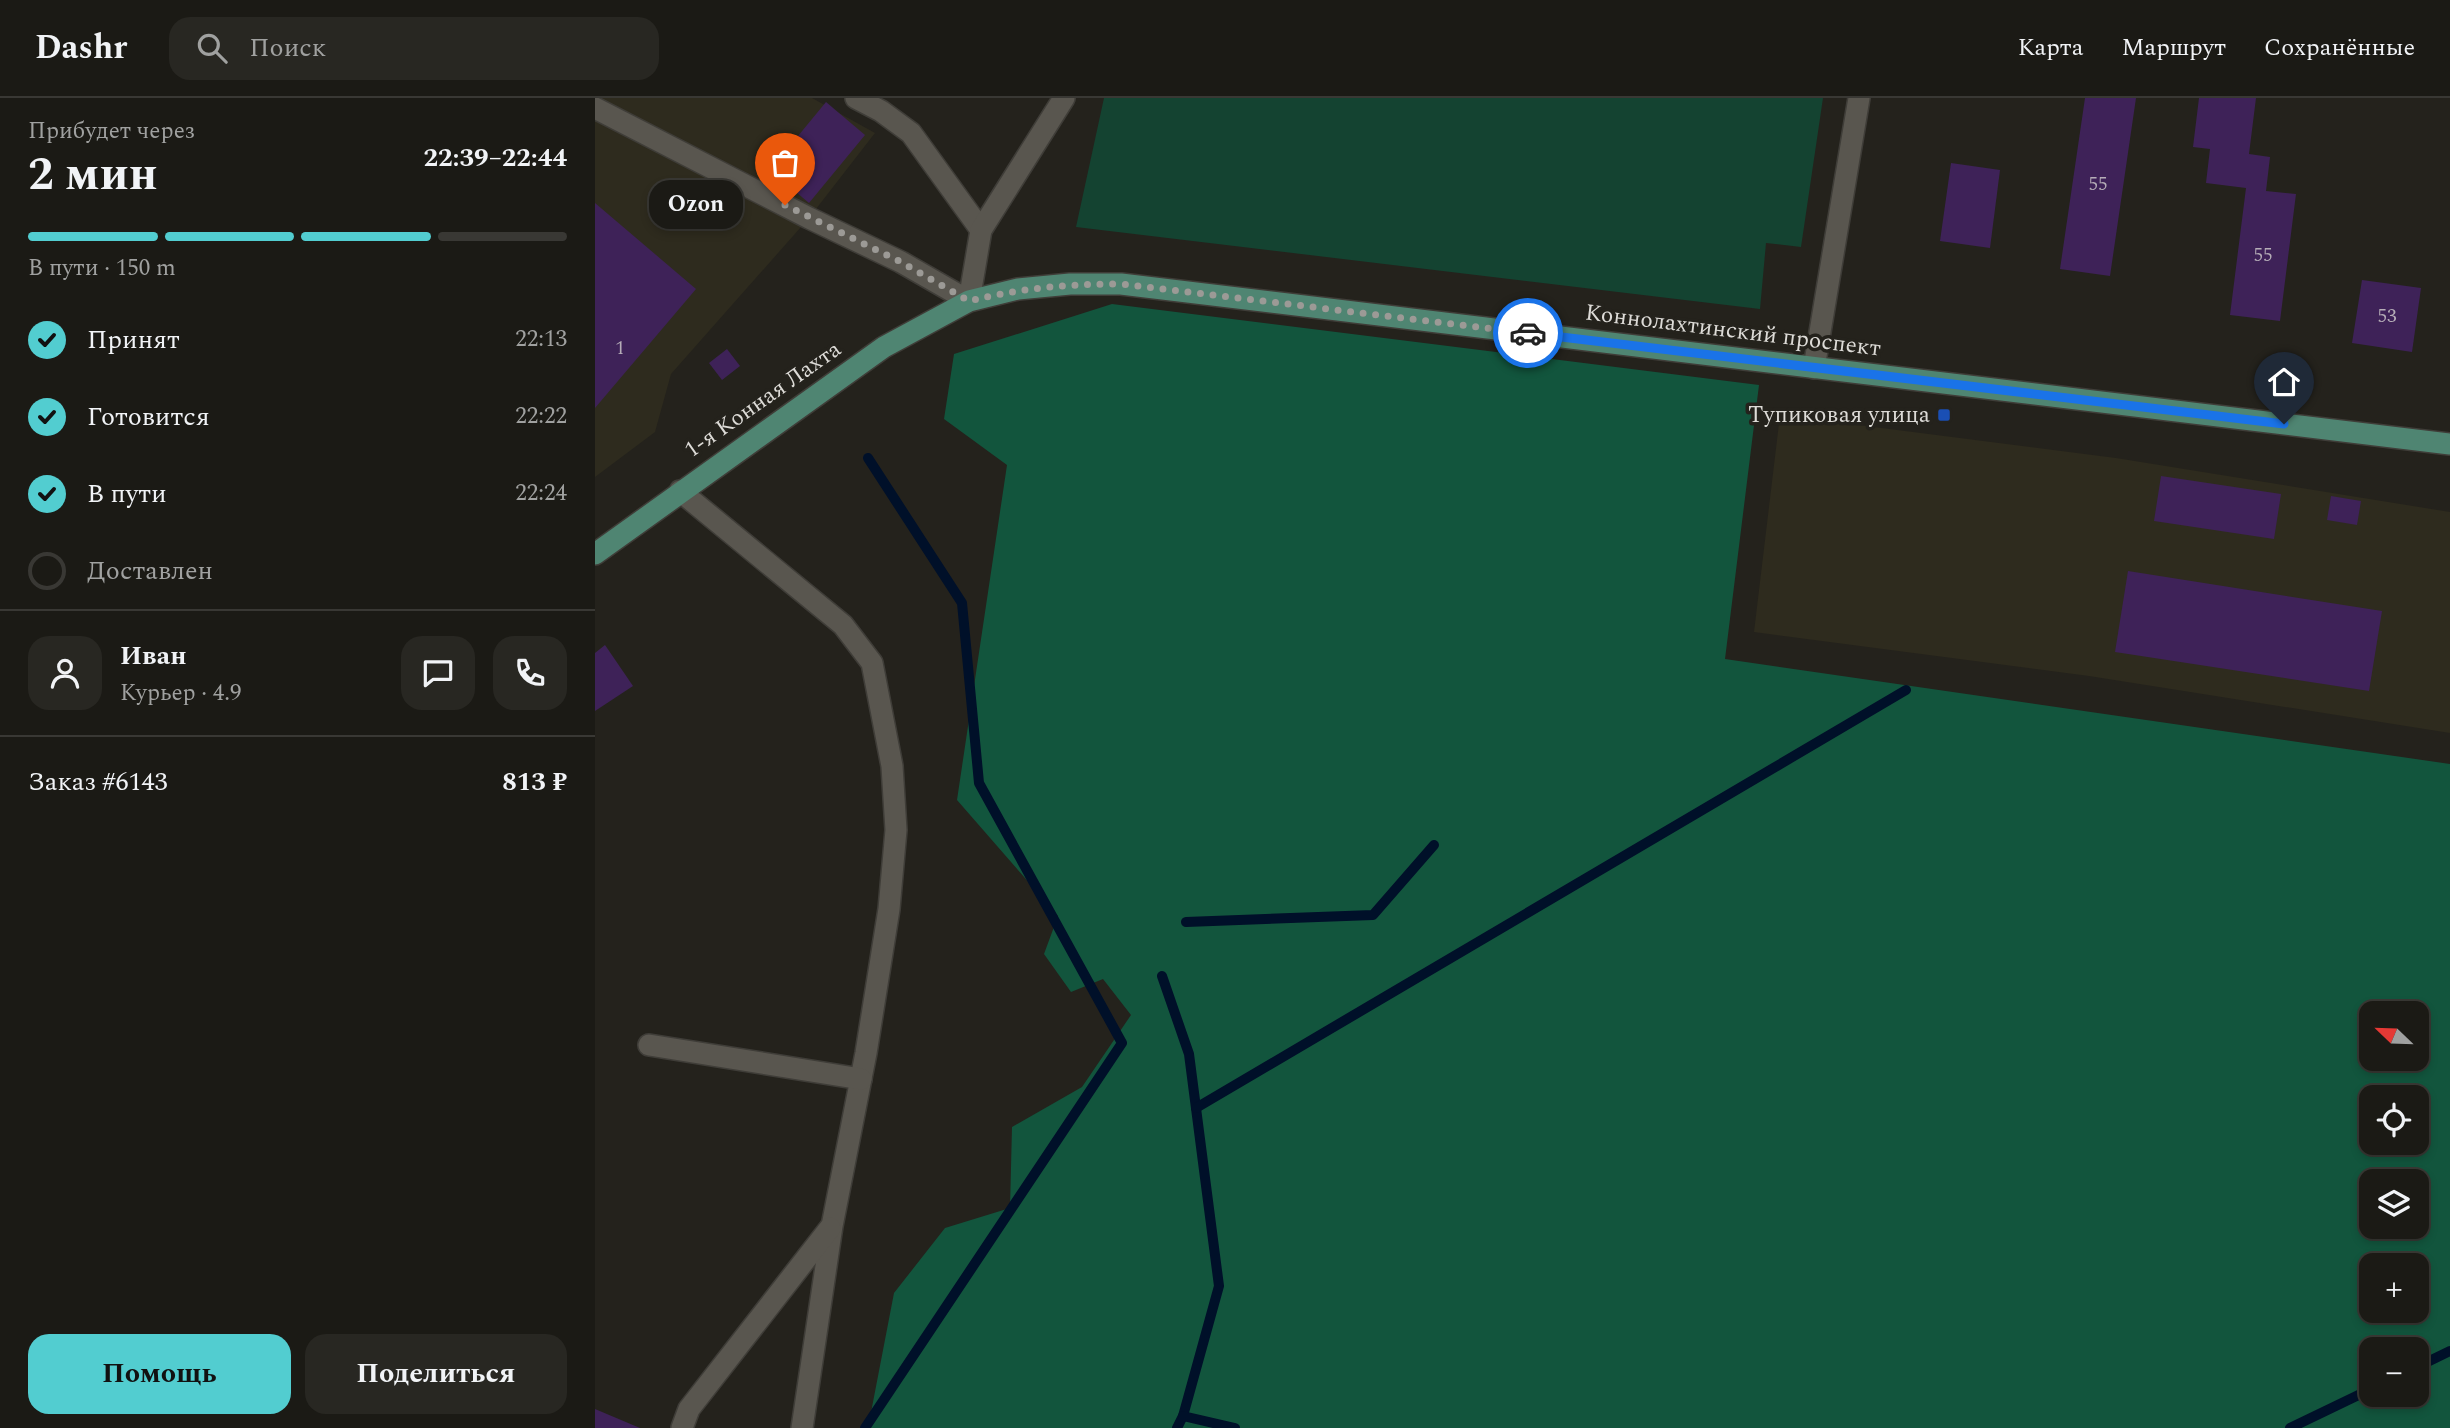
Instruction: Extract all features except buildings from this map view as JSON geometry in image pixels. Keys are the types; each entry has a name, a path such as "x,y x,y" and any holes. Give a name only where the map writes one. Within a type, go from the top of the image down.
{"main road":[{"name":"Коннолахтинский проспект","path":"969,301 1018,289 1070,284 1121,284 2450,444"},
{"name":"1-я Конная Лахта","path":"595,554 884,347 969,301"}],"street":[{"path":"856,98 881,111 911,133 981,230"},
{"path":"595,108 901,262 969,301 981,230 1064,98"},
{"path":"1814,368 1859,98"},
{"path":"680,491 843,625 872,663 892,766 896,830 889,909 861,1079 832,1226 802,1428"},
{"path":"649,1045 861,1079"},
{"path":"682,1428 689,1409 832,1226"}],"shaded area":[{"path":"595,98 812,98 875,133 809,218 671,374 655,432 595,477"},
{"path":"1780,415 2116,458 2450,512 2450,733 2089,676 1754,632"}],"green space":[{"path":"1104,98 1823,98 1801,247 1766,243 1760,309 1076,227"},
{"path":"1112,304 1759,385 1725,659 2450,764 2450,1428 868,1428 894,1293 945,1228 1010,1208 1012,1127 1082,1087 1131,1015 1103,979 1071,992 1044,954 1058,916 957,800 1007,465 944,419 954,354"}],"waterway":[{"path":"865,1428 1122,1043 979,783 962,603 868,458"},
{"path":"1196,1108 1906,690"},
{"path":"1186,922 1373,915 1434,845"},
{"path":"1162,976 1189,1054 1219,1286 1183,1416 1177,1428"},
{"path":"2429,1361 2450,1351"},
{"path":"2290,1428 2359,1395"},
{"path":"1183,1416 1235,1428"}],"way so far":[{"path":"785,205 901,262 969,301 1018,289 1070,284 1121,284 1528,333"}],"place":[{"name":"Ozon","path":"785,205"},
{"name":"Тупиковая улица","path":"1944,415"}],"route":[{"path":"1528,333 2284,424"}]}
